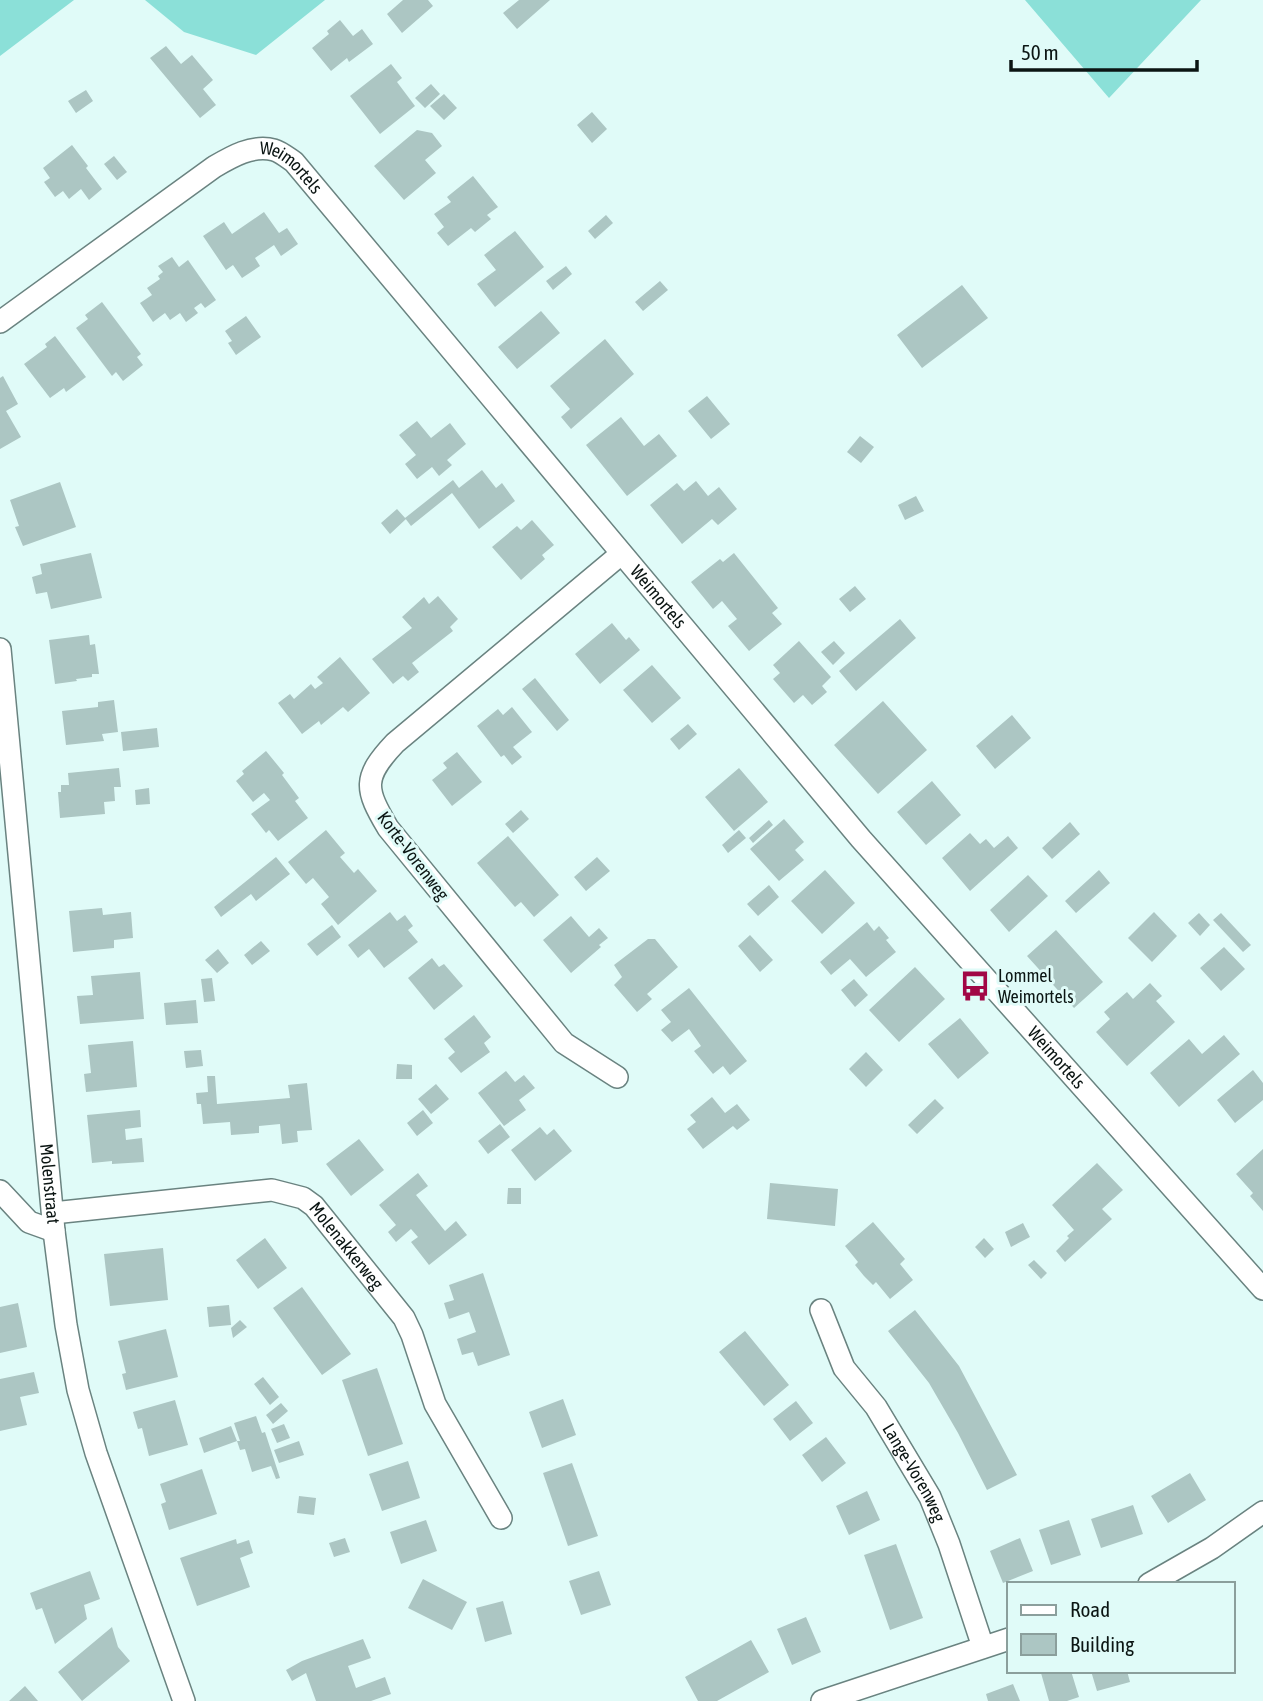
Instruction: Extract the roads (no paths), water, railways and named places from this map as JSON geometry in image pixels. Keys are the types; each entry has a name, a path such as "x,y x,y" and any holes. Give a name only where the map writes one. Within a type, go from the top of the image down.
{"street":[{"name":"Weimortels","path":"0,322 233,156 256,149 275,150 294,162 862,839 1263,1289"},
{"name":"Korte-Vorenweg","path":"617,1077 564,1043 388,828 371,796 370,784 379,761 395,743 621,554"},
{"name":"Molenstraat","path":"0,649 66,1325 78,1390 96,1453 184,1701"},
{"name":"Molenakkerweg","path":"54,1222 272,1190 303,1198 314,1206 404,1318 435,1404 501,1518"},
{"path":"0,1191 29,1222 54,1222"},
{"name":"Lange-Vorenweg","path":"821,1311 844,1368 876,1407 930,1497 983,1647"},
{"path":"1152,1582 1212,1548 1263,1513"},
{"path":"822,1701 1007,1640"}],"place":[{"name":"Lommel Weimortels","path":"975,986"}]}
